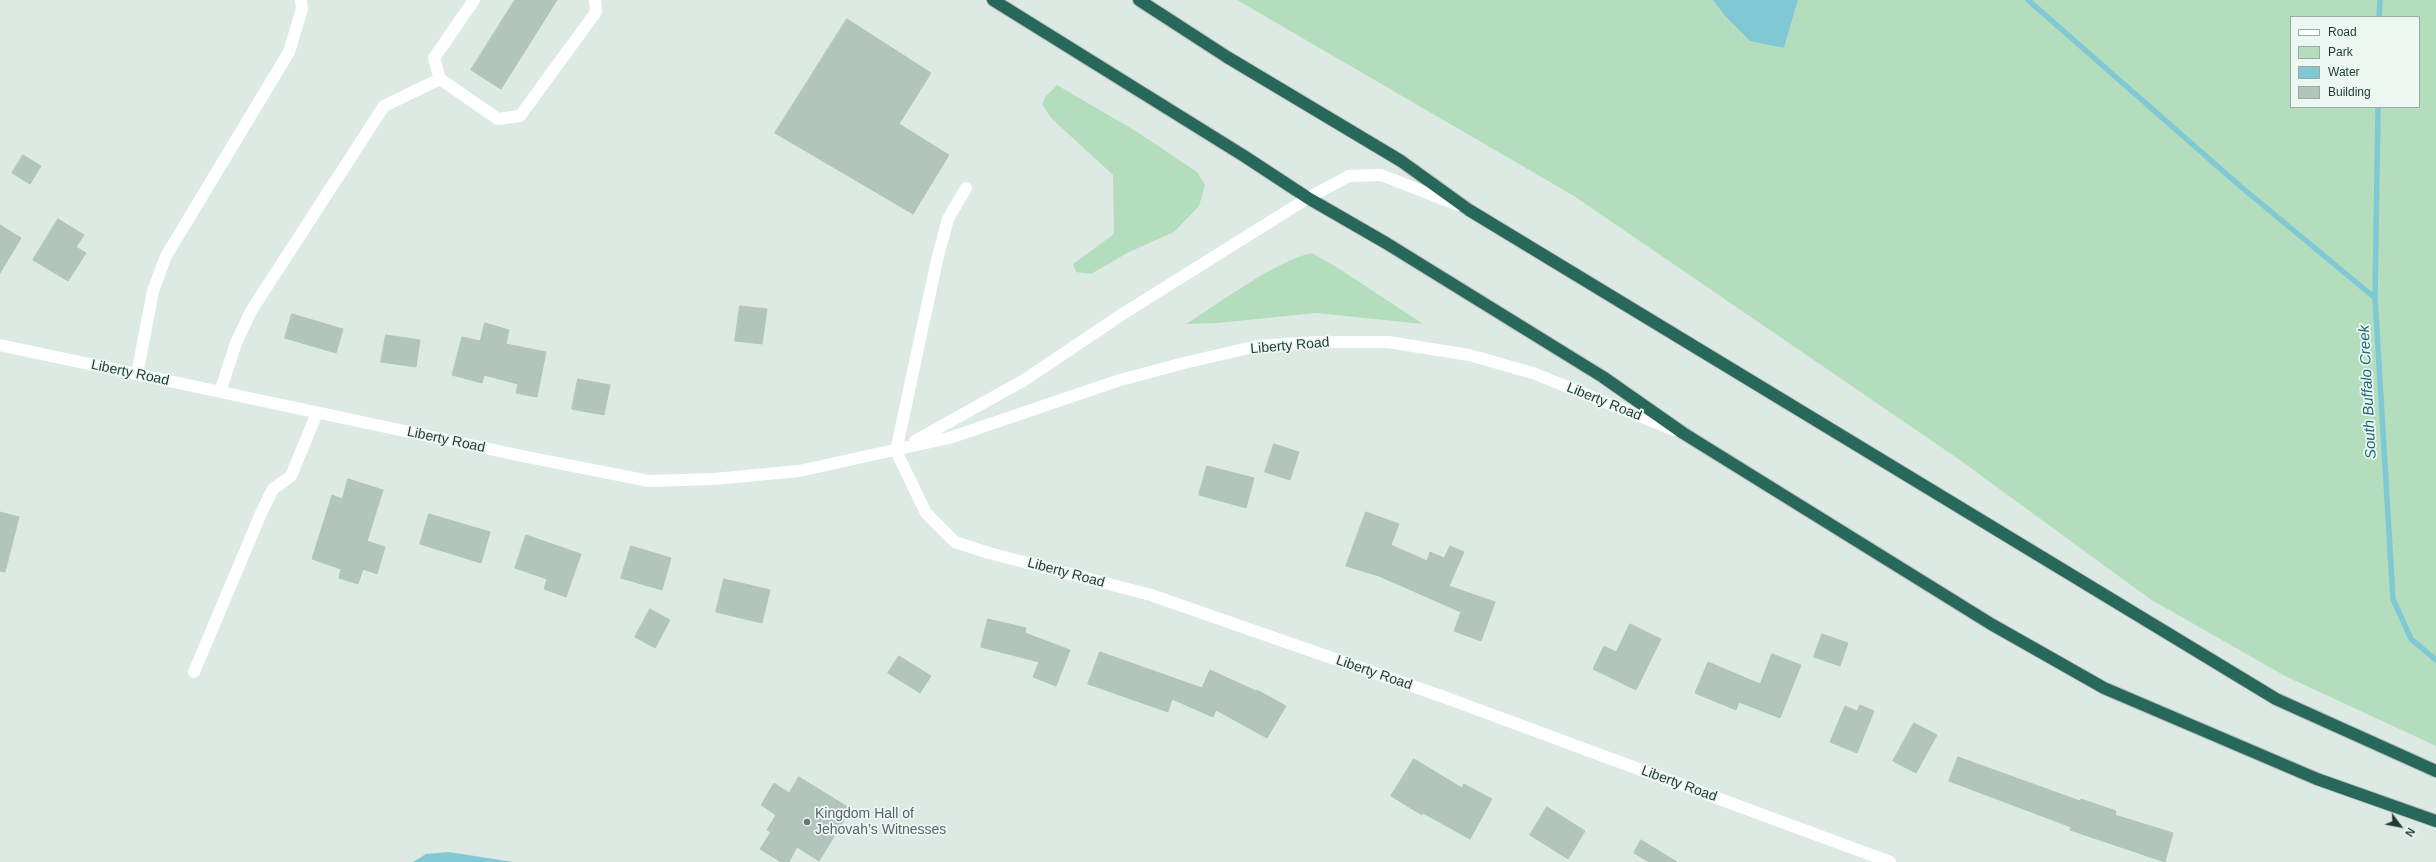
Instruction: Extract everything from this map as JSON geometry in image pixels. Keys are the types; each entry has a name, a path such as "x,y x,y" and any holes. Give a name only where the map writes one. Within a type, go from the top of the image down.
{"highway":[{"path":"993,0 1244,156 1308,198 1386,243 1603,377 1683,433 1991,624 2104,688 2317,779 2436,822"},
{"path":"1139,0 1227,57 1401,161 1469,210 2276,699 2436,771"}],"street":[{"path":"137,374 152,291 166,256 289,52 302,9 301,0"},
{"path":"474,0 434,58 440,79 498,118 520,116 596,12 595,0"},
{"path":"220,392 236,343 251,311 384,106 440,79"},
{"name":"Liberty Road","path":"896,451 973,410 1026,379 1121,315 1308,198 1349,176 1381,175 1469,210"},
{"path":"896,451 948,219 966,188"},
{"name":"Liberty Road","path":"0,345 650,481 714,479 799,472 948,438 1120,380 1177,365 1257,346 1316,342 1388,342 1469,355 1533,373 1683,433"},
{"path":"194,672 262,511 273,489 291,476 317,412"},
{"name":"Liberty Road","path":"896,451 926,513 955,542 989,553 1158,598 1442,696 1890,862"}],"green space":[{"path":"1237,0 1713,0 1724,15 1784,48 1798,0 2436,0 2436,746 2285,676 2150,599 1957,458 1574,196"},
{"path":"1057,85 1139,133 1197,172 1205,185 1199,206 1174,232 1129,252 1091,274 1076,272 1073,264 1114,234 1113,175 1051,118 1042,104 1046,96"},
{"path":"1312,253 1338,268 1423,324 1316,313 1218,323 1186,324 1265,273 1298,257"}],"water":[{"path":"1713,0 1798,0 1784,48 1750,41 1724,15"},
{"path":"449,852 513,862 413,862 426,854"}],"building":[{"path":"515,0 557,0 501,89 471,70"},
{"path":"847,19 931,73 899,124 949,155 913,214 775,133"},
{"path":"23,155 41,166 30,184 12,173"},
{"path":"58,219 84,235 76,247 86,253 68,281 33,260"},
{"path":"0,225 21,238 0,273"},
{"path":"740,306 767,309 762,344 735,341"},
{"path":"292,314 343,329 336,353 285,338"},
{"path":"485,323 509,330 506,344 546,352 537,397 516,393 518,384 484,375 482,383 452,375 462,337 480,341"},
{"path":"386,335 420,340 416,367 381,362"},
{"path":"578,379 610,385 604,415 572,409"},
{"path":"1274,444 1299,452 1290,480 1265,472"},
{"path":"1207,466 1254,478 1246,508 1199,495"},
{"path":"348,479 383,490 367,541 385,547 377,574 363,569 358,584 339,578 341,569 312,559 332,495 342,499"},
{"path":"0,512 19,517 5,572 0,571"},
{"path":"1366,512 1399,524 1391,545 1427,561 1430,552 1444,558 1450,546 1464,552 1449,586 1495,602 1481,641 1454,631 1461,612 1379,576 1346,566"},
{"path":"429,514 490,532 481,563 420,544"},
{"path":"526,535 581,554 566,597 544,589 547,579 515,568"},
{"path":"631,546 671,558 662,590 621,578"},
{"path":"724,579 770,590 762,623 716,612"},
{"path":"650,609 670,620 655,648 635,637"},
{"path":"988,619 1026,628 1025,633 1070,650 1056,686 1033,677 1039,662 981,647"},
{"path":"1630,624 1661,639 1636,690 1593,669 1604,646 1616,652"},
{"path":"1822,634 1848,643 1840,666 1814,657"},
{"path":"1100,652 1202,688 1210,670 1256,691 1257,690 1286,706 1267,738 1216,710 1213,717 1172,699 1168,712 1088,684"},
{"path":"1772,654 1801,665 1780,718 1739,702 1736,710 1695,693 1708,662 1760,684"},
{"path":"899,656 931,676 920,693 888,673"},
{"path":"1860,705 1874,711 1857,753 1830,742 1845,706 1857,711"},
{"path":"1914,723 1937,735 1916,773 1893,761"},
{"path":"1958,757 2080,801 2081,799 2116,811 2115,815 2173,833 2165,862 2070,830 2071,827 1949,781"},
{"path":"1414,759 1462,788 1464,784 1492,799 1470,839 1423,813 1422,815 1391,796"},
{"name":"Kingdom Hall of Jehovah’s Witnesses","path":"799,777 851,809 819,861 797,847 789,862 781,862 760,849 771,832 767,830 776,815 761,805 774,783 789,793"},
{"path":"1547,807 1585,831 1568,859 1530,835"},
{"path":"1641,840 1677,862 1649,862 1634,853"}],"waterway":[{"path":"2028,0 2240,186 2375,298"},
{"name":"South Buffalo Creek","path":"2379,16 2380,0"},
{"name":"South Buffalo Creek","path":"2378,108 2375,298 2393,599 2411,639 2436,660"}],"place":[{"name":"Kingdom Hall of Jehovah’s Witnesses","path":"807,822"}]}
